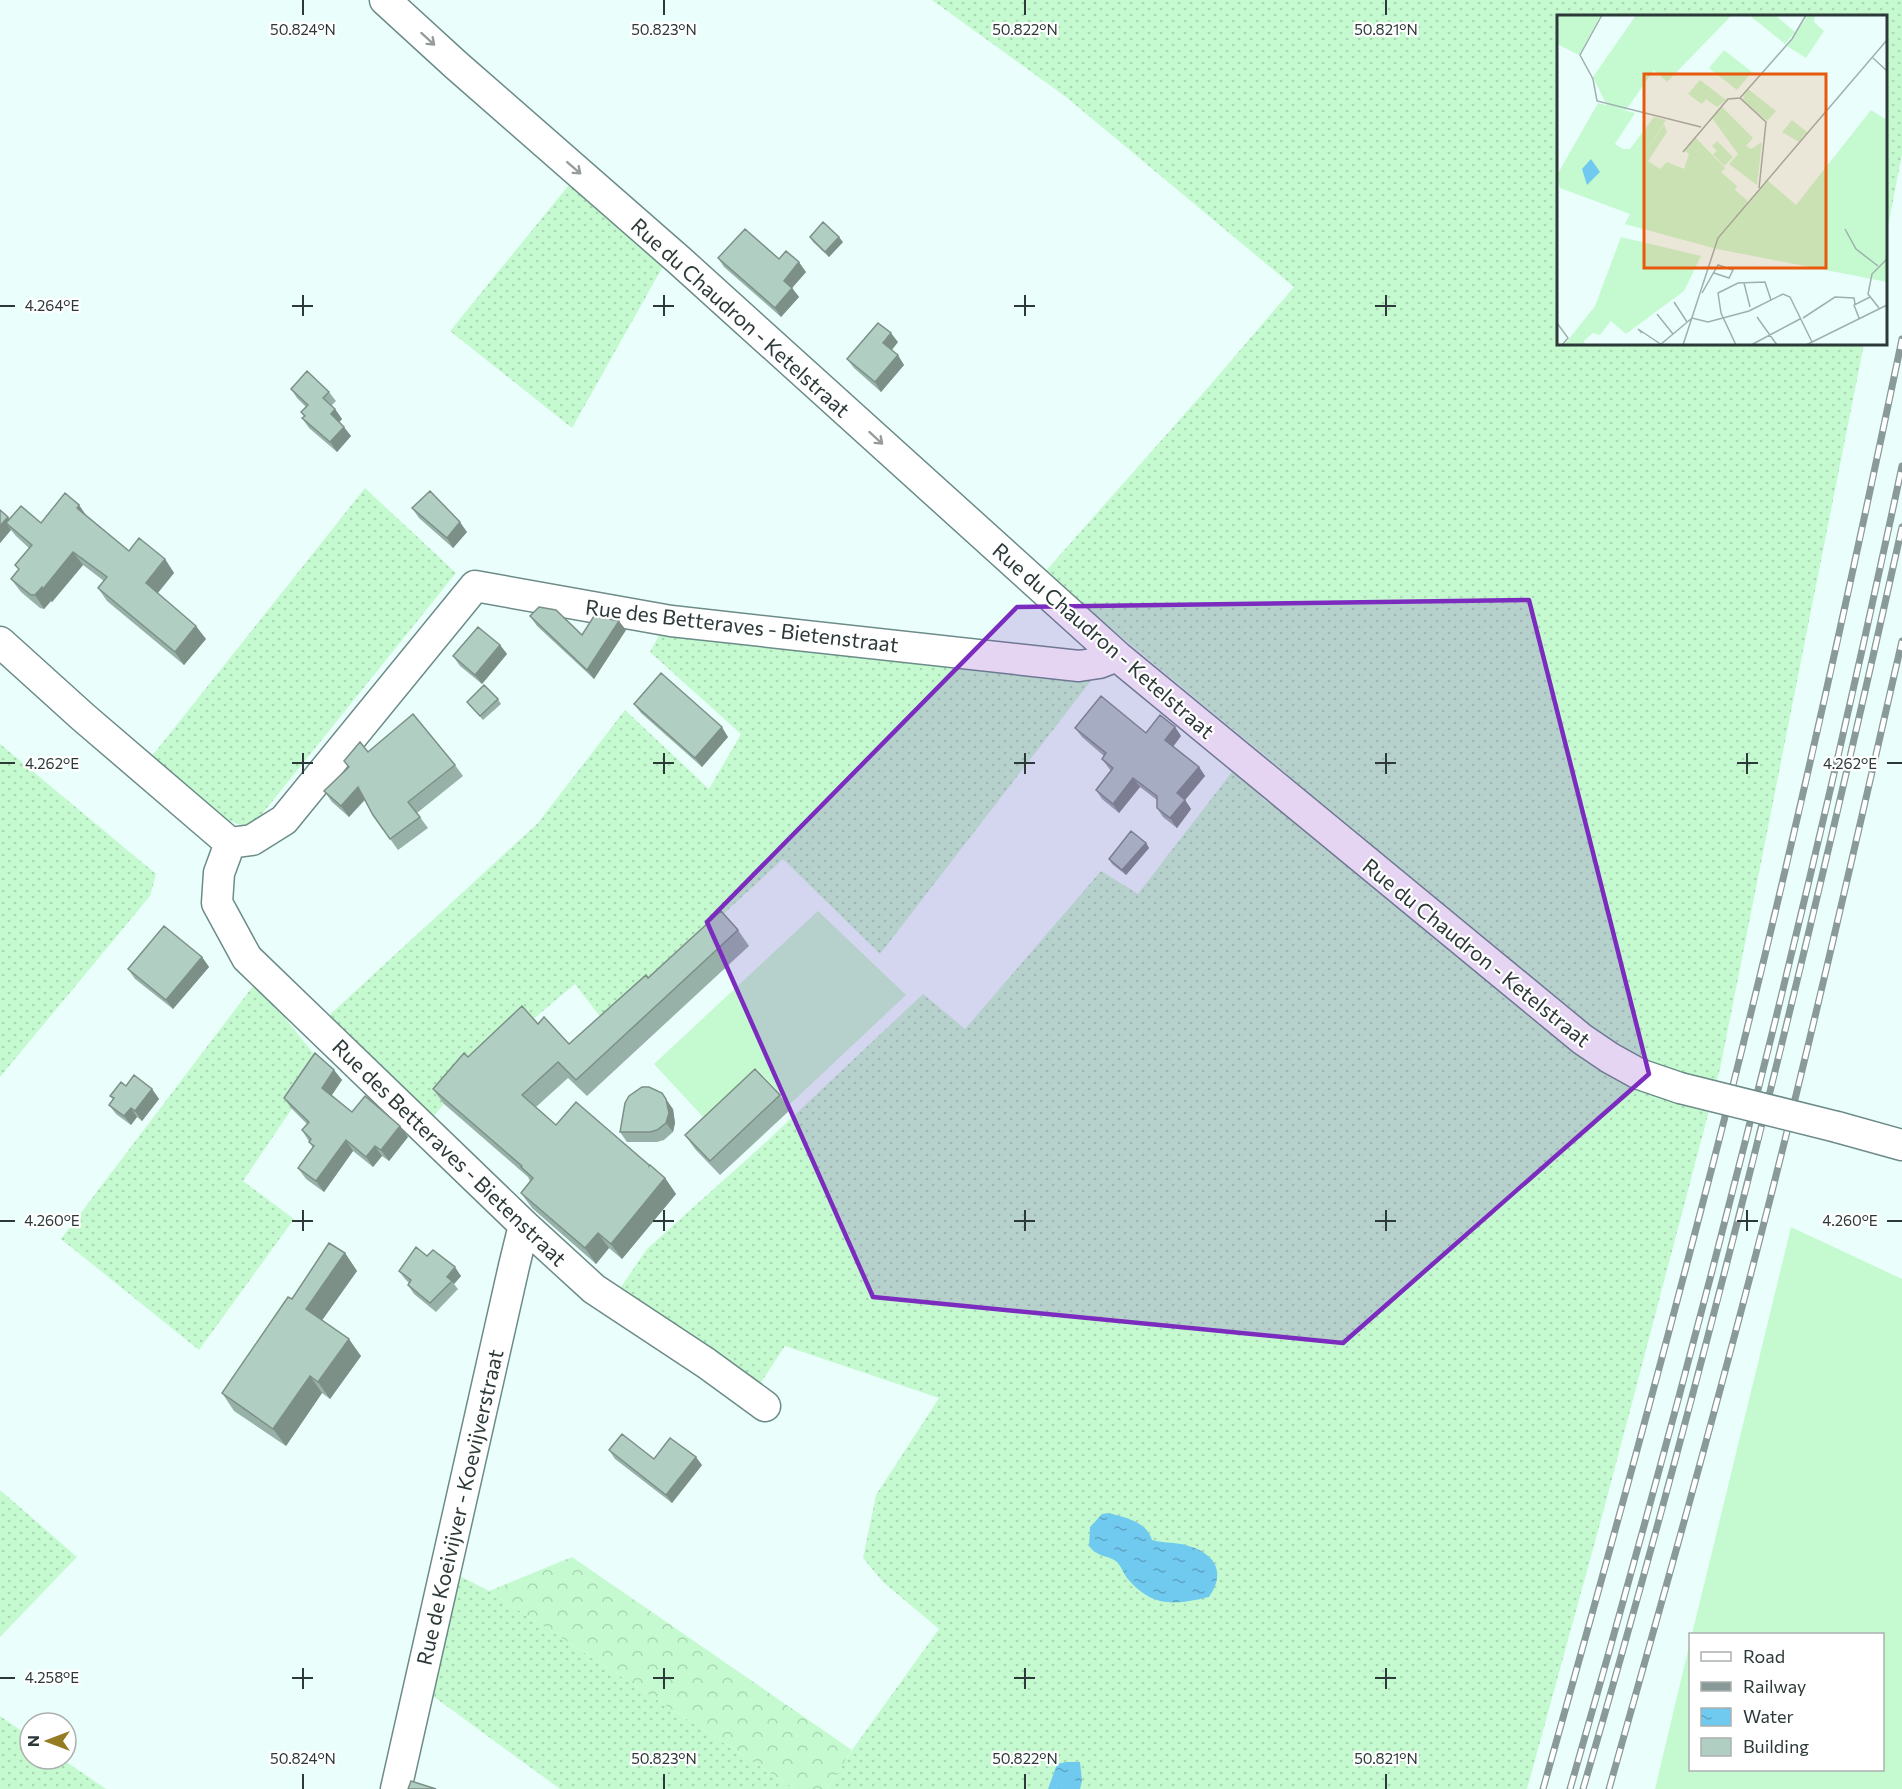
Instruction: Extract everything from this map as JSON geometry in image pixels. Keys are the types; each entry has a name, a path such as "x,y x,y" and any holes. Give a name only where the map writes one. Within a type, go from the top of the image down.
{"street":[{"name":"Rue du Chaudron - Ketelstraat","path":"385,0 680,261 1117,656 1582,1039 1610,1058 1640,1074 1680,1088 1902,1145"},
{"name":"Rue des Betteraves - Bietenstraat","path":"765,1406 706,1363 594,1289 524,1225 247,958 217,903 219,873 230,843 252,840 284,820 475,586 671,621 1079,666 1098,663 1117,656"},
{"path":"0,642 83,717 230,843"},
{"name":"Rue de Koeivijver - Koevijverstraat","path":"396,1789 524,1225"}],"highlighted area":[{"path":"1529,600 1649,1074 1343,1343 873,1297 707,922 1017,607"}],"green space":[{"path":"932,0 1902,0 1902,154 1887,232 1887,15 1557,15 1557,345 1864,345 1720,1069 1604,1509 1527,1789 827,1789 852,1750 939,1629 883,1582 863,1558 876,1495 939,1398 785,1346 758,1387 621,1287 647,1249 766,1142 923,994 965,1029 1101,871 1138,894 1235,768 1266,802 1287,774 1044,573 1294,287 1066,97"},
{"path":"573,180 666,261 572,428 450,331"},
{"path":"365,488 456,573 258,819 247,827 223,819 148,761"},
{"path":"663,628 1093,678 880,954 783,859 605,1023 575,984 475,1068 432,1118 323,1021 538,823 625,710 709,789 741,734 650,652"},
{"path":"0,744 156,874 150,896 0,1077"},
{"path":"818,911 906,995 790,1104 756,1068 704,1118 654,1064"},
{"path":"256,982 322,1064 243,1181 294,1219 199,1350 61,1239"},
{"path":"1791,1227 1902,1279 1902,1789 1655,1789 1689,1646 1689,1771 1884,1771 1884,1633 1692,1633"},
{"path":"0,1490 77,1557 0,1637"},
{"path":"572,1557 852,1750 827,1789 795,1789 489,1591"},
{"path":"454,1573 489,1591 795,1789 560,1789 426,1691"},
{"path":"0,1716 18,1729 18,1771 78,1770 106,1789 0,1789"}],"water":[{"path":"1109,1513 1140,1524 1152,1540 1181,1544 1208,1556 1217,1569 1215,1587 1209,1597 1185,1602 1165,1602 1146,1595 1136,1588 1117,1562 1096,1553 1089,1546 1090,1527 1102,1514"},
{"path":"1080,1762 1082,1781 1080,1789 1048,1789 1057,1764"}],"building":[{"path":"823,222 839,237 825,252 810,237"},
{"path":"745,229 779,259 786,251 799,262 784,281 792,288 775,308 718,258"},
{"path":"878,323 891,333 883,343 898,355 875,382 847,359"},
{"path":"307,371 329,392 323,398 335,409 331,414 344,427 330,442 302,418 305,416 301,412 308,405 291,389"},
{"path":"430,491 460,522 447,538 412,508"},
{"path":"65,493 79,505 77,508 129,551 139,538 165,559 146,583 196,626 175,652 98,588 107,577 73,552 43,589 42,587 35,595 31,595 11,579 19,569 15,565 32,545 6,523 21,506 41,523"},
{"path":"0,510 8,517 0,526"},
{"path":"539,607 556,610 582,635 594,616 619,621 587,670 530,616"},
{"path":"478,627 500,645 475,675 453,656"},
{"path":"661,673 722,727 695,758 634,704"},
{"path":"484,685 498,699 480,716 467,702"},
{"path":"1101,696 1146,733 1160,715 1175,727 1165,740 1199,767 1177,793 1185,800 1170,818 1157,808 1157,796 1133,778 1113,804 1096,790 1113,768 1102,759 1106,753 1075,728"},
{"path":"413,714 455,765 408,802 420,817 390,839 373,815 358,787 341,806 324,791 349,767 344,761 360,742 368,752"},
{"path":"1131,831 1146,843 1122,870 1109,859"},
{"path":"721,911 738,930 576,1080 558,1062 522,1095 556,1125 576,1102 665,1178 611,1244 598,1233 585,1248 521,1193 533,1178 522,1166 433,1089 464,1053 468,1057 522,1006 538,1024 544,1017 569,1044 646,975 648,978"},
{"path":"164,926 202,957 166,1000 128,969"},
{"path":"315,1053 334,1070 322,1088 352,1112 365,1096 400,1126 381,1150 375,1146 366,1157 346,1140 316,1181 298,1168 314,1146 302,1130 309,1122 284,1098"},
{"path":"755,1069 780,1095 710,1161 685,1135"},
{"path":"134,1075 152,1089 135,1111 131,1108 124,1116 109,1105 114,1098 110,1096 121,1082 126,1086"},
{"path":"642,1087 649,1087 662,1093 666,1099 669,1113 666,1123 650,1132 620,1132 625,1103 629,1096"},
{"path":"329,1243 345,1253 306,1309 349,1339 318,1382 310,1376 273,1429 222,1393 288,1297 292,1299"},
{"path":"416,1247 427,1256 433,1250 455,1267 447,1277 452,1281 430,1303 408,1285 411,1280 399,1271"},
{"path":"622,1434 654,1459 670,1438 696,1457 666,1495 609,1450"},
{"path":"411,1781 436,1789 408,1789"}],"railway":[{"path":"1543,1789 1731,1095 1832,664 1902,339"},
{"path":"1570,1789 1662,1460 1748,1130 1828,799 1902,466"},
{"path":"1583,1789 1671,1476 1753,1161 1830,844 1902,527"},
{"path":"1609,1789 1709,1431 1766,1215 1819,1000 1902,641"}]}
